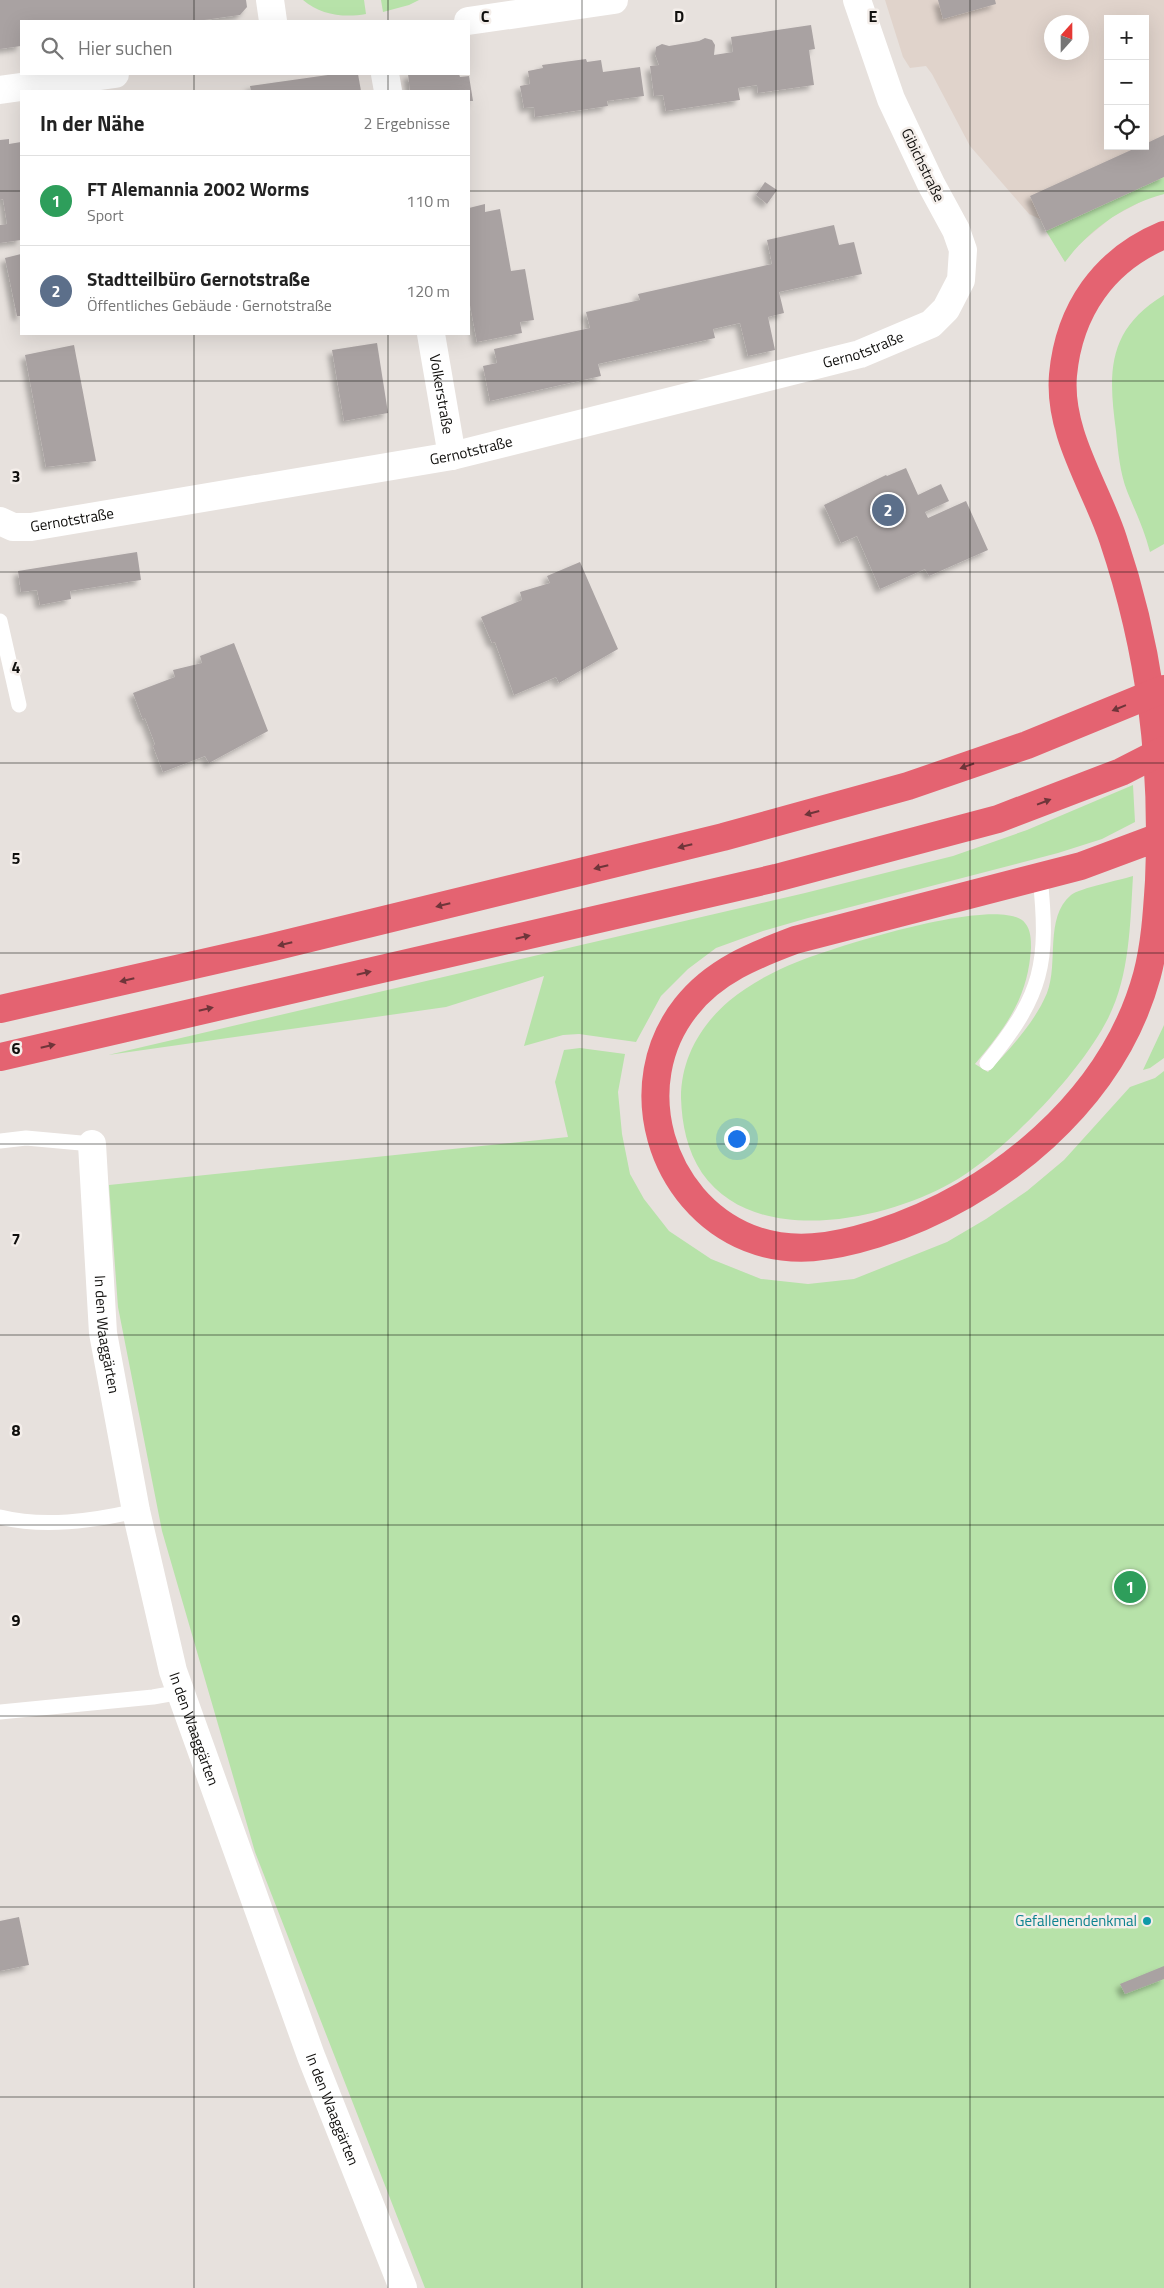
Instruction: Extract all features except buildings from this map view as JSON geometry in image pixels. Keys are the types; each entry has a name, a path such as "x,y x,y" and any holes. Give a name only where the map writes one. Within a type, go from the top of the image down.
{"highway":[{"path":"1164,235 1132,252 1109,269 1092,291 1080,313 1067,353 1063,379 1070,431 1112,536 1141,635 1157,725 1163,825 1157,917 1148,972 1138,1003 1113,1054 1075,1105 1046,1136 995,1178 935,1212 903,1226 834,1246 807,1249 779,1246 752,1240 730,1229 703,1210 683,1186 668,1160 660,1139 655,1113 655,1086 661,1058 670,1033 686,1007 706,986 728,969 760,953 795,940 1081,866 1164,835"},
{"path":"0,1009 273,947 723,837 890,791 1027,746 1164,689"},
{"path":"0,1057 776,878 998,819 1121,772 1164,750"}],"street":[{"path":"270,0 273,20"},
{"path":"472,14 614,0"},
{"name":"Gibichstraße","path":"856,0 891,99 931,184 956,230 963,250 962,280 946,308 931,324"},
{"path":"0,90 108,75"},
{"path":"385,75 388,90"},
{"name":"Gernotstraße","path":"0,521 13,527 31,527 452,456 860,354 931,324"},
{"name":"Volkerstraße","path":"431,335 452,456"},
{"name":"In den Waaggärten","path":"92,1144 103,1332 136,1511 173,1671 311,2056 403,2288"}],"lane":[{"path":"0,622 19,706"},
{"path":"987,1063 1013,1030 1027,1008 1036,986 1042,960 1045,923 1040,876"},
{"path":"0,1141 26,1138 92,1144"},
{"path":"0,1517 32,1523 105,1518 136,1511"},
{"path":"0,1712 153,1697 181,1692"}],"shaded area":[{"path":"885,0 1164,0 1164,194 1150,197 1112,217 1077,246 1065,262 1040,219 1029,214 970,146 926,66 910,68 903,57"}],"green space":[{"path":"303,0 364,0 366,14 349,16 333,14 317,9"},
{"path":"381,0 419,0 409,5 383,12"},
{"path":"1164,177 1164,194 1135,204 1122,211 1085,239 1065,262 1046,231"},
{"path":"1164,295 1164,544 1150,552 1127,491 1121,469 1113,410 1113,371 1116,354 1122,338 1131,323 1145,308"},
{"path":"1133,785 1135,822 1102,839 1058,853 808,918 763,931 716,948 688,969 661,996 636,1042 579,1034 563,1035 524,1046 544,976 446,1007 108,1055 805,893 953,856 1027,830"},
{"path":"1133,876 1124,971 1120,989 1105,1024 1092,1045 1058,1090 1015,1134 971,1170 951,1183 923,1197 891,1208 856,1216 821,1220 786,1219 753,1212 725,1197 702,1173 689,1146 684,1128 681,1098 684,1070 694,1044 709,1021 744,989 770,974 797,962 878,936 952,918 984,914 1010,915 1025,923 1028,929 1031,945 1029,966 1014,1011 975,1064 988,1072 1029,1025 1047,993 1052,968 1055,928 1063,905 1076,892"},
{"path":"1164,1025 1164,1058 1150,1068 1143,1070"},
{"path":"580,1048 625,1054 618,1092 622,1134 630,1174 644,1199 669,1231 711,1259 761,1279 808,1284 854,1279 947,1242 986,1219 1027,1191 1064,1160 1130,1087 1155,1078 1164,1071 1164,2288 425,2288 255,1852 162,1531 118,1307 109,1185 568,1137 555,1082 564,1050"}],"place":[{"name":"Stadtteilbüro Gernotstraße","path":"888,510"},
{"name":"FT Alemannia 2002 Worms","path":"1130,1587"},
{"name":"Gefallenendenkmal","path":"1147,1921"}]}
